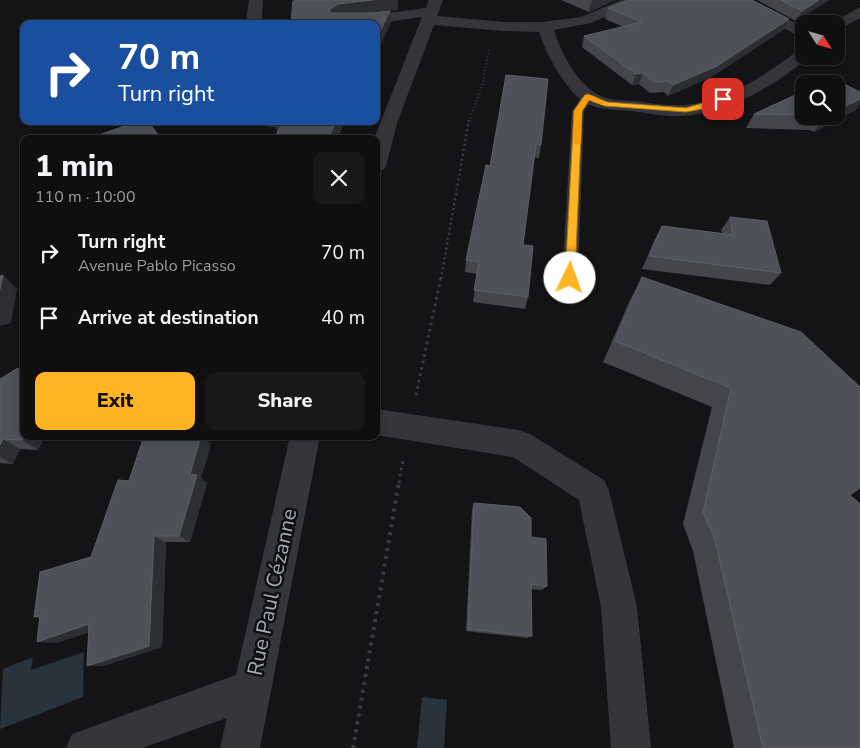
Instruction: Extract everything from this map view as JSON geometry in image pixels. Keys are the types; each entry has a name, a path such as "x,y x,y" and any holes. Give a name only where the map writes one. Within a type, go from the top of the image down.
{"street":[{"path":"254,20 256,0"},
{"path":"367,20 433,10 544,27 580,22 606,13 632,0"},
{"path":"742,0 795,29"},
{"path":"380,152 388,123 433,10"},
{"path":"845,21 860,11"},
{"path":"544,27 550,42 576,84 588,96 605,104 686,110 704,106 760,85 795,60"},
{"path":"380,423 519,444 593,491 619,607 631,748"},
{"name":"Rue Paul Cézanne","path":"240,748 304,440"},
{"path":"86,748 252,689"}],"lane":[{"path":"570,278 578,111 588,96"}],"path":[{"path":"353,748 408,427 434,310 469,120 482,86 490,40"}],"shaded area":[{"path":"84,652 83,697 0,729 3,669 33,657 31,670"},
{"path":"422,697 447,700 444,748 417,748"}],"building":[{"path":"373,0 338,4 329,10 331,13 390,11 380,31 380,20 291,20 293,1"},
{"path":"628,0 752,0 789,19 717,66 673,85 668,81 654,82 643,73 636,74 584,36 642,22 608,8"},
{"path":"781,0 819,0 802,11"},
{"path":"506,75 548,79 541,145 536,144 523,245 533,246 528,297 474,290 479,262 466,260 486,165 490,166"},
{"path":"845,84 860,92 860,99 845,106"},
{"path":"795,95 795,115 754,114"},
{"path":"128,125 151,125 158,135 99,135"},
{"path":"281,125 334,125 330,135 276,135"},
{"path":"730,217 767,221 781,273 649,256 662,226 733,235"},
{"path":"3,275 0,289 0,276"},
{"path":"642,277 801,332 860,387 860,488 850,495 860,504 860,748 763,748 715,540 703,512 731,388 615,341"},
{"path":"18,368 20,371 20,440 3,439 0,445 0,379"},
{"path":"143,440 200,440 190,474 197,475 179,536 154,536 149,646 87,666 89,624 37,642 40,615 34,617 40,572 91,557 118,480 129,481"},
{"path":"474,503 520,507 531,518 531,537 546,539 547,586 531,584 532,636 468,629"}],"slow traffic":[{"path":"577,143 578,111 588,96 602,102"}],"route":[{"path":"570,278 578,111 588,96 605,104 686,110 723,99"}]}
